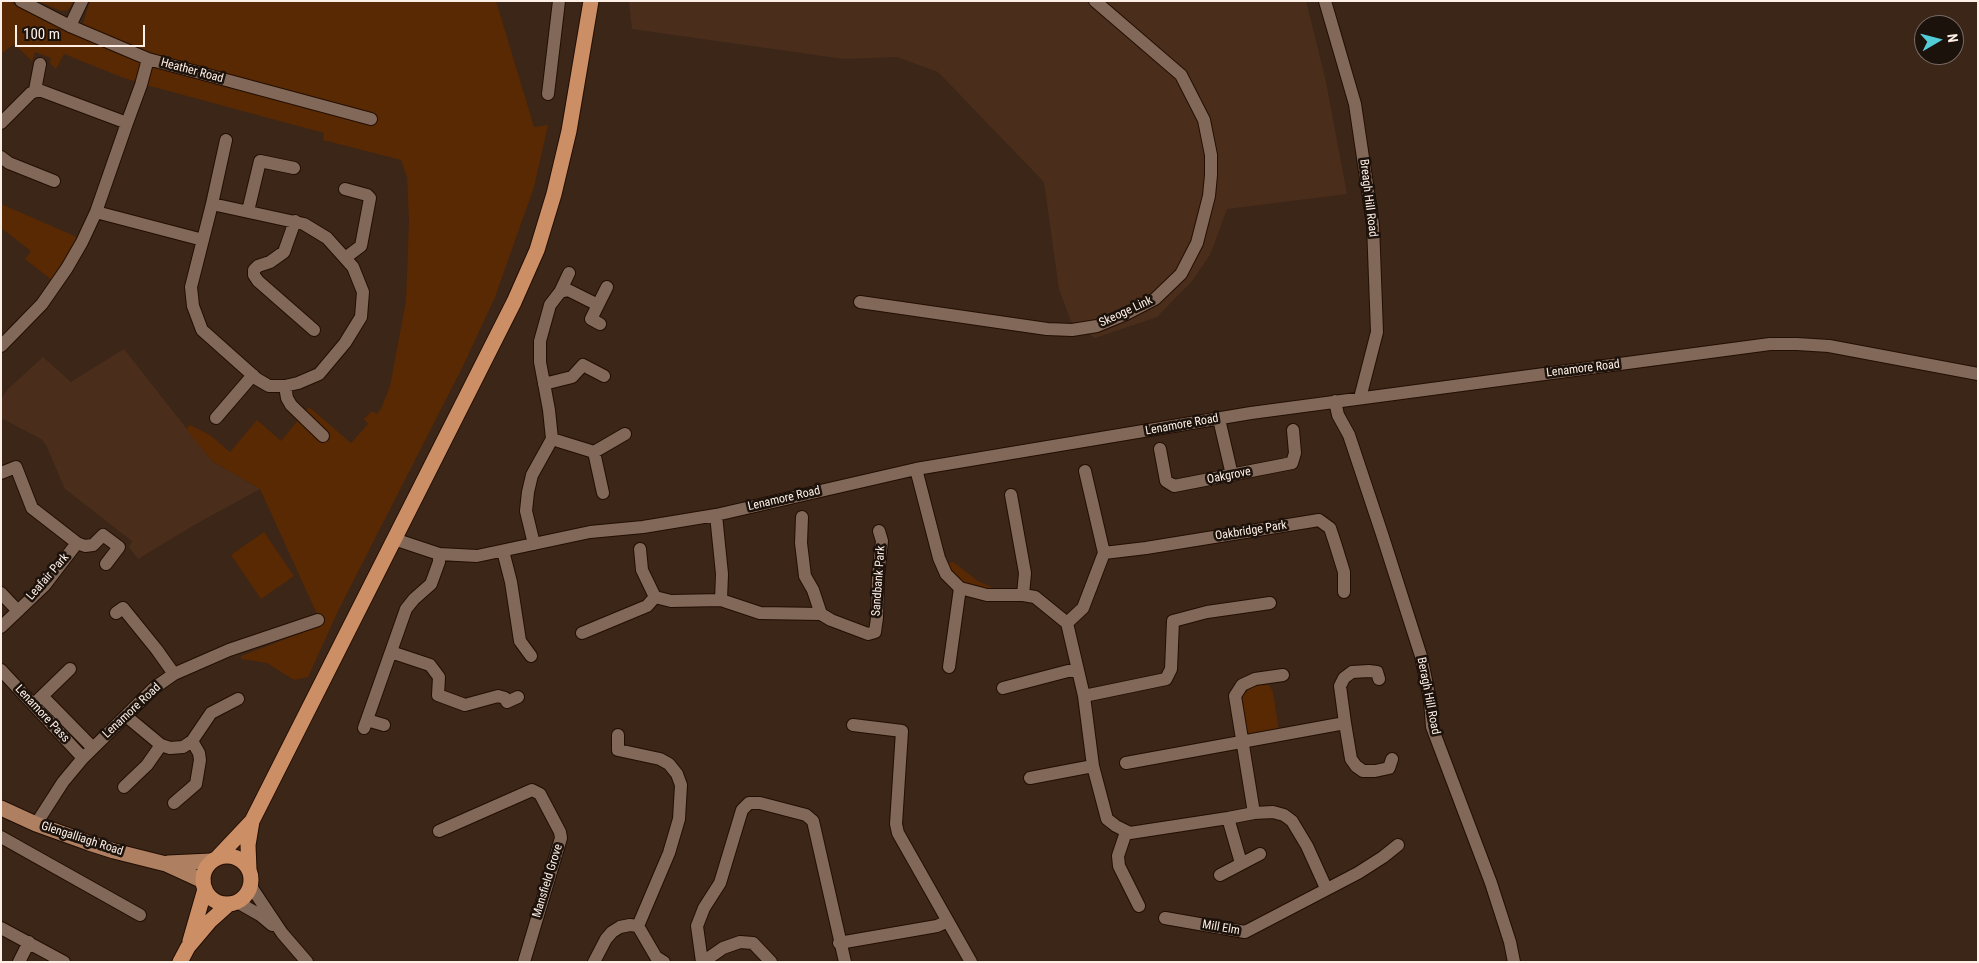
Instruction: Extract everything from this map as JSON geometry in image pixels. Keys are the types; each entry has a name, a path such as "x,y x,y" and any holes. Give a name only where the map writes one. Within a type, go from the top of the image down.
{"highway":[{"path":"180,962 188,947 210,921 233,903 243,898 250,877 248,845 252,821 514,302 537,250 554,194 569,131 591,1"},
{"path":"188,947 204,885 203,874 214,859 252,821"},
{"path":"214,859 232,856 239,859 250,877"},
{"path":"204,885 214,900 233,903"}],"main road":[{"name":"Glengalliagh Road","path":"1,808 36,824 114,851 166,864 204,885"},
{"name":"Glengalliagh Road","path":"166,864 214,859"}],"street":[{"name":"Heather Road","path":"21,1 70,26 148,59 371,119"},
{"path":"70,26 82,1"},
{"path":"548,94 559,1"},
{"name":"Breagh Hill Road","path":"1325,1 1355,104 1372,226 1377,332 1360,398"},
{"name":"Skeoge Link","path":"860,302 1047,329 1072,330 1097,326 1155,300 1181,274 1197,243 1209,196 1210,155 1204,120 1181,75 1101,3"},
{"path":"1,346 21,328 53,288 82,242 96,212 141,85 148,59"},
{"path":"1,123 35,90 40,64"},
{"path":"35,90 126,123"},
{"path":"212,204 304,224 327,238 353,267 363,292 361,317 345,343 319,374 285,386 269,386 253,375 202,330 193,306 191,286 226,140"},
{"path":"1,158 54,181"},
{"path":"248,211 260,160 294,168"},
{"path":"345,189 367,195 370,198 361,246 345,258"},
{"path":"96,212 203,240"},
{"path":"295,221 284,252 270,262 258,266 254,270 254,275 258,282 314,330"},
{"path":"534,544 526,511 528,492 532,475 552,439 549,410 540,362 540,341 550,305 560,292 569,273"},
{"path":"600,324 591,319 607,287"},
{"path":"560,292 568,290 598,305"},
{"name":"Lenamore Road","path":"394,538 439,554 478,556 590,532 643,528 716,515 916,470 1219,419 1335,401 1770,344 1829,346 1978,374"},
{"path":"544,384 572,377 583,365 604,376"},
{"path":"216,418 253,375"},
{"path":"285,386 287,398 291,405 323,436"},
{"name":"Beragh Hill Road","path":"1335,401 1338,415 1348,435 1379,525 1421,656 1430,700 1432,727 1491,883 1510,942 1514,962"},
{"path":"1219,419 1232,475"},
{"name":"Oakgrove","path":"1160,449 1166,481 1174,486 1292,463 1295,453 1293,430"},
{"path":"552,439 594,452 626,434"},
{"path":"594,452 603,493"},
{"name":"Leafair Park","path":"1,473 16,467 32,508 77,543 85,546 93,545 103,534 119,547 106,564"},
{"path":"916,470 939,558 946,574 960,588 987,595 1023,594 1035,597 1067,623 1084,696 1093,766 1107,819 1126,832 1163,829 1254,812 1273,812 1284,815 1292,821 1307,846 1326,888"},
{"path":"1067,623 1084,608 1104,553 1085,471"},
{"path":"1011,495 1025,574 1023,594"},
{"path":"716,515 722,574 721,600"},
{"path":"802,517 800,543 805,576 813,590 821,614"},
{"name":"Oakbridge Park","path":"1104,553 1319,520 1330,528 1336,543 1344,572 1344,592"},
{"name":"Sandbank Park","path":"655,597 671,600 721,600 760,613 821,614 830,620 868,634 875,632 882,541 879,531"},
{"name":"Leafair Park","path":"1,626 44,586 77,543"},
{"path":"582,632 647,606 655,597 642,570 640,548"},
{"path":"503,551 511,582 520,641 531,656"},
{"path":"384,725 365,724 406,609 431,584 439,562 439,554"},
{"path":"948,667 960,588"},
{"name":"Leafair Park","path":"1,594 18,611"},
{"path":"1084,696 1166,679 1172,669 1173,621 1207,612 1270,603"},
{"path":"116,613 123,608 174,674"},
{"name":"Lenamore Road","path":"36,824 63,782 83,758 154,688 174,674 229,650 318,620"},
{"path":"390,652 430,665 439,677 438,695 465,705 498,696 505,698 507,702 518,697"},
{"path":"70,667 38,701 93,748"},
{"name":"Lenamore Pass","path":"1,670 38,701 83,758"},
{"path":"1003,688 1078,670"},
{"path":"1379,680 1377,672 1369,670 1352,672 1344,678 1340,686 1345,723 1352,759 1362,771 1388,768 1392,758"},
{"path":"1254,812 1236,696 1242,685 1255,679 1283,675"},
{"path":"126,716 161,745 170,748 183,747 192,742 211,713 238,699"},
{"path":"1126,763 1345,723"},
{"path":"853,725 902,731 896,824 898,832 971,962"},
{"path":"618,735 618,750 660,758 670,764 677,774 681,785 679,819 669,853 638,926 646,943 656,957 664,962"},
{"path":"174,803 196,784 200,760 199,753 192,742"},
{"path":"124,786 147,765 161,745"},
{"path":"1030,778 1093,766"},
{"name":"Mansfield Grove","path":"439,831 532,790 540,794 560,832 561,838 524,962"},
{"path":"771,962 753,943 740,942 723,948 702,962 697,926 704,908 720,883 742,810 749,803 760,803 806,815 813,821 839,943 845,962"},
{"path":"1228,818 1241,863"},
{"path":"1126,832 1118,856 1119,866 1139,906"},
{"path":"1,837 137,908"},
{"name":"Mill Elm","path":"1165,918 1245,932 1326,888 1362,871 1398,845"},
{"path":"1220,875 1260,854"},
{"path":"250,877 282,933"},
{"path":"233,903 260,915 282,933 307,962"},
{"path":"839,943 937,926 948,921"},
{"path":"594,962 606,939 612,932 620,926 638,926"},
{"path":"1,928 64,962"},
{"path":"19,962 29,942"}],"shaded area":[{"path":"1,1 8,1 79,37 90,1 496,1 534,127 548,125 534,187 495,297 463,366 338,611 308,677 294,680 267,663 241,659 241,656 322,625 260,489 212,461 186,429 190,425 210,435 230,452 257,420 281,441 309,407 351,443 368,424 364,419 372,411 377,414 381,409 390,386 406,301 409,221 407,177 401,160 323,140 324,133 121,77 64,54 56,69 50,63 51,58 35,52 32,61 14,44 1,54"},
{"path":"38,1 74,1 68,10 61,11"},
{"path":"629,1 1306,1 1326,82 1347,194 1227,209 1210,255 1192,281 1157,317 1095,338 1071,321 1059,289 1044,182 938,72 897,57 844,59 632,29"},
{"path":"1,204 79,238 53,281 25,259 31,251 1,228"},
{"path":"124,349 212,461 260,489 194,525 138,559 129,547 132,541 65,489 46,445 41,439 1,418 1,399 8,389 43,357 71,382"},
{"path":"264,532 294,576 261,599 231,555"},
{"path":"953,562 978,581 995,589 993,591 965,586 956,579 947,564"},
{"path":"1269,685 1273,692 1279,731 1248,734 1245,730 1241,703 1243,695 1253,686"}]}
